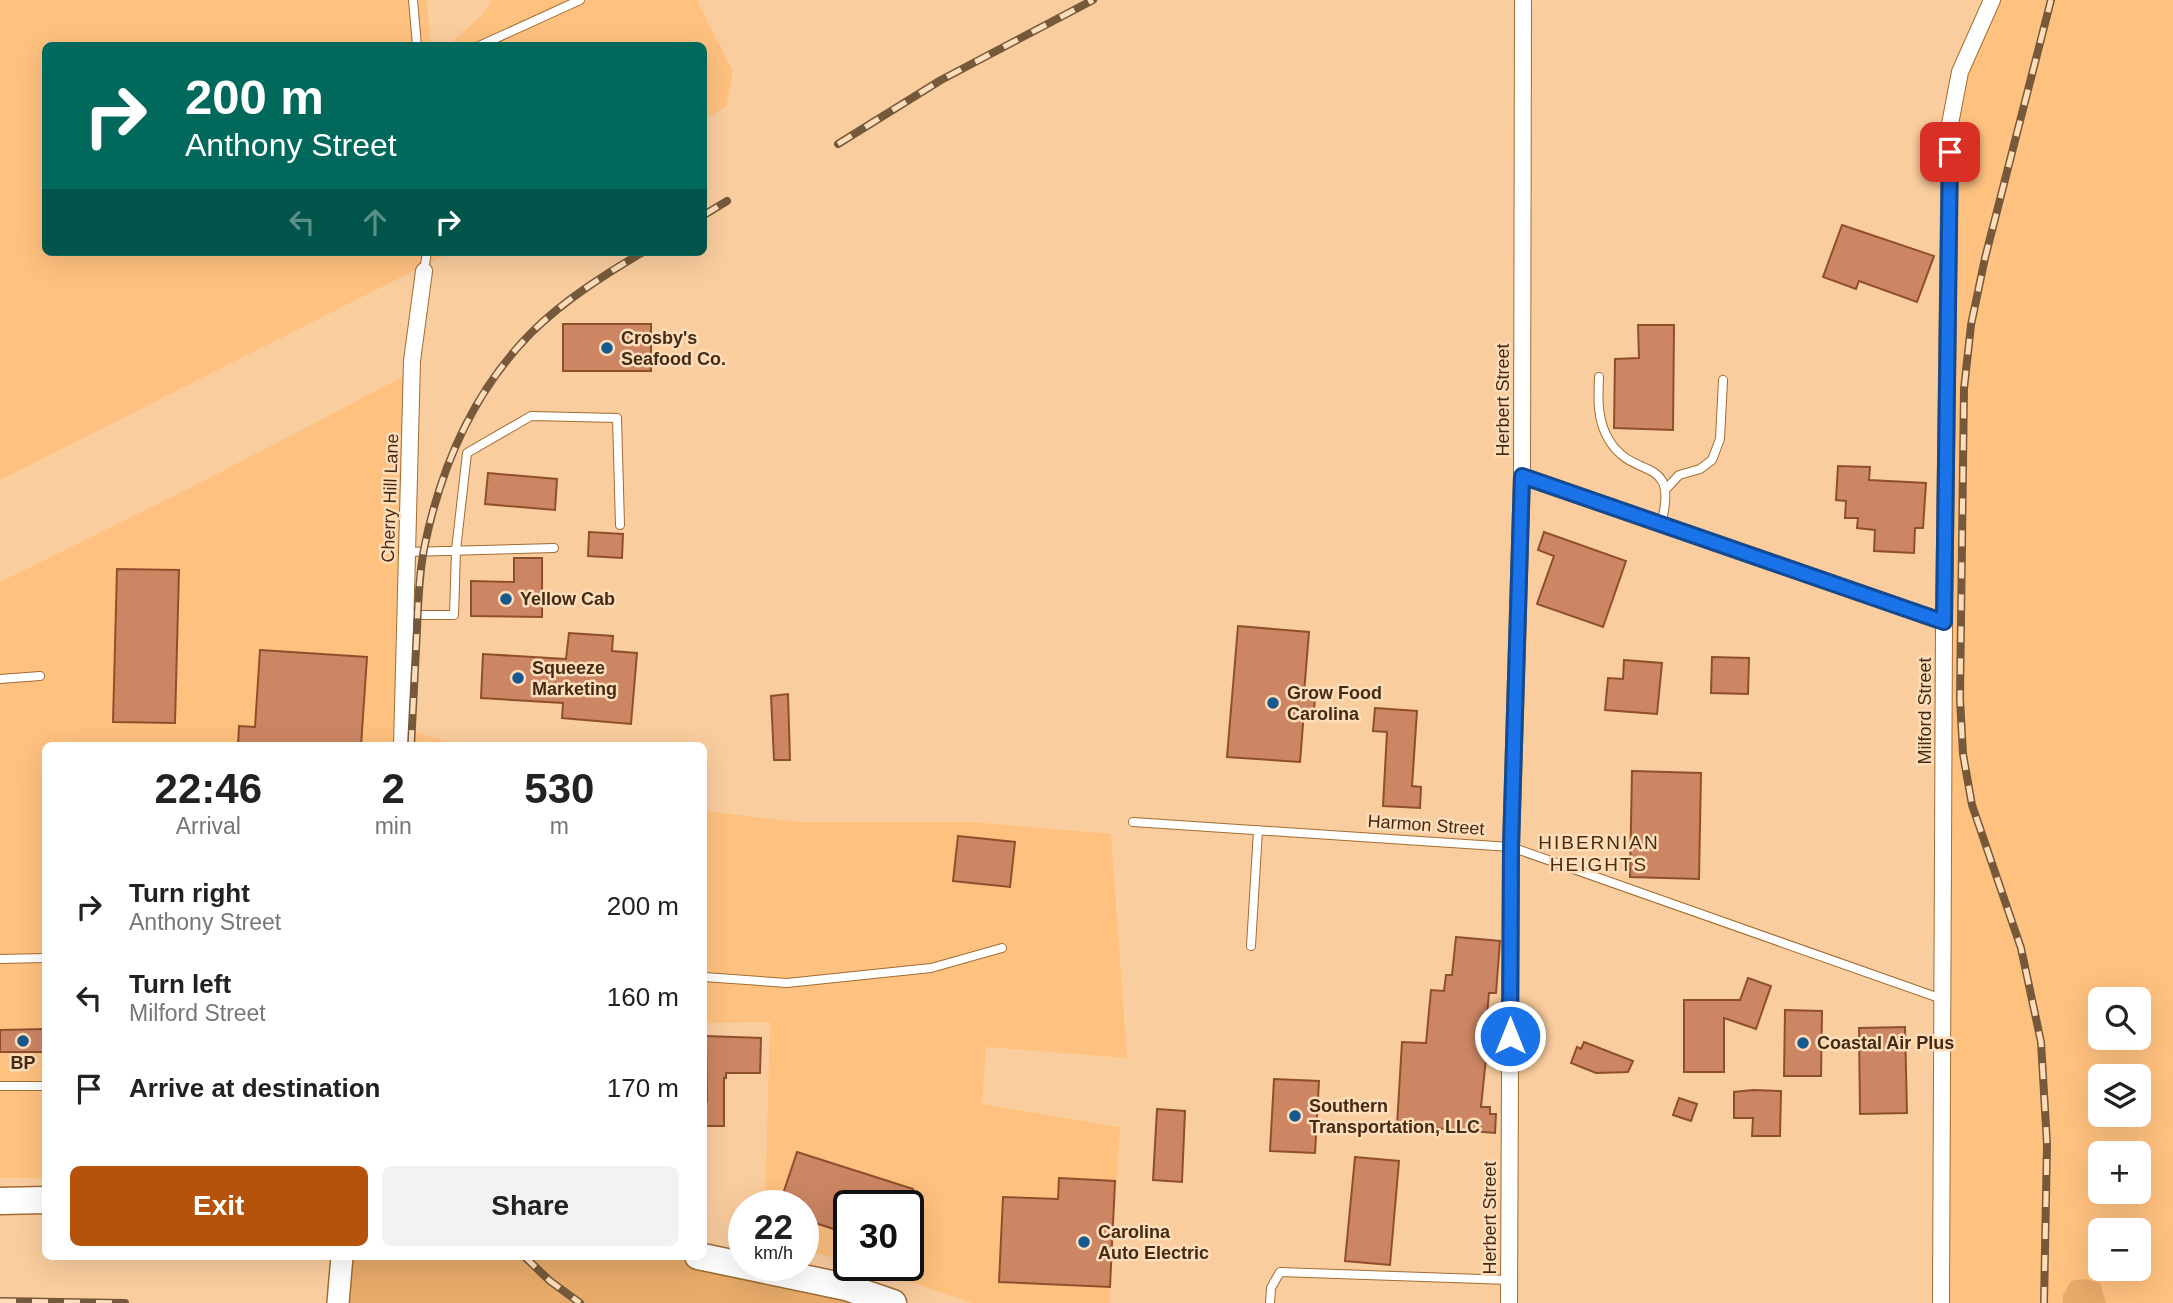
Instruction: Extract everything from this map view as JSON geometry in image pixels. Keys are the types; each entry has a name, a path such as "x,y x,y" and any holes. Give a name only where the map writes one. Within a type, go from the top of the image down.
{"main road":[{"path":"0,1201 42,1200"},
{"path":"707,1258 846,1287 893,1303"}],"street":[{"name":"Herbert Street","path":"1508,1303 1511,847 1522,476 1523,0"},
{"name":"Milford Street","path":"1941,1303 1944,622 1950,124 1960,72 1992,0"},
{"name":"Cherry Hill Lane","path":"402,742 412,361 424,271"},
{"path":"1522,476 1944,622"},
{"path":"338,1303 342,1260"}],"lane":[{"path":"413,0 417,42"},
{"path":"488,42 580,0"},
{"name":"Cherry Hill Lane","path":"424,271 426,256"},
{"path":"1599,377 1597,406 1608,440 1626,459 1657,473 1666,489 1666,506 1661,524"},
{"path":"1666,489 1679,475 1700,469 1712,460 1720,439 1724,380"},
{"path":"406,614 454,615 456,550 467,453 531,416 617,418 620,526"},
{"path":"407,552 554,548"},
{"path":"0,679 40,676"},
{"name":"Harmon Street","path":"1133,822 1511,847 1942,999"},
{"path":"1251,946 1258,830"},
{"path":"707,977 788,983 931,968 1002,948"},
{"path":"0,959 42,958"},
{"path":"0,1086 42,1086"},
{"path":"1270,1303 1271,1288 1280,1272 1509,1280"}],"shaded area":[{"path":"0,0 427,0 430,38 433,42 42,42 42,256 443,256 0,480"},
{"path":"492,0 697,0 733,72 726,107 707,117 707,42 452,42 485,12"},
{"path":"1992,0 2173,0 2173,1303 1936,1303 1950,124"},
{"path":"412,372 403,729 450,742 42,742 42,1178 0,1178 0,582 196,485"},
{"path":"707,811 800,822 971,822 1111,834 1127,1058 986,1047 982,1104 1120,1127 1109,1303 973,1303 906,1281 924,1281 924,1190 833,1190 833,1257 819,1254 819,1190 765,1190 770,1022 707,1023"},
{"path":"707,1259 728,1264 728,1281 800,1281 893,1303 338,1303 342,1260"},
{"path":"2084,1279 2100,1283 2106,1303 2063,1303 2063,1295 2071,1281"}],"building":[{"path":"1842,225 1934,256 1917,302 1859,281 1856,289 1823,277"},
{"name":"Crosby's Seafood Co.","path":"563,324 651,324 651,371 563,371"},
{"path":"1638,325 1674,325 1673,430 1614,428 1615,359 1639,358"},
{"path":"1838,466 1870,467 1869,480 1926,483 1923,528 1915,528 1914,553 1874,551 1875,530 1857,528 1858,518 1845,518 1846,501 1836,500"},
{"path":"488,473 557,479 555,510 485,504"},
{"path":"589,532 623,534 622,558 588,556"},
{"path":"1544,532 1626,561 1603,627 1537,604 1554,556 1538,550"},
{"name":"Yellow Cab","path":"514,558 542,558 542,617 471,616 471,581 514,582"},
{"path":"117,569 179,570 175,723 113,722"},
{"name":"Grow Food Carolina","path":"1238,626 1309,632 1304,693 1315,694 1314,712 1304,712 1300,762 1227,757"},
{"path":"569,633 613,636 612,651 637,653 631,724 562,718 563,703 481,698 483,654 566,659"},
{"path":"260,650 367,657 361,742 238,742 239,726 255,727"},
{"path":"1712,657 1749,658 1748,694 1711,693"},
{"path":"1624,660 1662,663 1657,714 1605,710 1608,678 1623,679"},
{"path":"788,694 790,760 774,760 771,696"},
{"path":"1375,708 1417,711 1412,786 1421,787 1420,808 1383,806 1387,732 1373,731"},
{"path":"1632,771 1701,773 1699,879 1630,877"},
{"path":"958,836 1015,842 1010,887 953,881"},
{"path":"1456,937 1500,941 1496,993 1489,993 1481,1107 1490,1107 1490,1114 1496,1114 1495,1133 1397,1125 1402,1042 1426,1043 1431,990 1444,991 1446,975 1452,975"},
{"path":"1748,978 1771,986 1756,1029 1724,1018 1724,1072 1684,1072 1684,1000 1740,1000"},
{"name":"Coastal Air Plus","path":"1785,1010 1822,1011 1821,1076 1784,1076"},
{"path":"1905,1027 1907,1113 1860,1114 1859,1028"},
{"name":"BP","path":"42,1029 42,1052 0,1052 0,1030"},
{"path":"707,1036 761,1038 760,1073 726,1073 724,1126 707,1126"},
{"path":"1584,1042 1633,1061 1628,1072 1596,1073 1571,1063 1577,1047 1581,1049"},
{"name":"Southern Transportation, LLC","path":"1274,1079 1319,1081 1315,1153 1270,1151"},
{"path":"1781,1091 1780,1136 1752,1136 1753,1118 1734,1118 1734,1092"},
{"path":"1679,1098 1697,1104 1691,1121 1673,1115"},
{"path":"1157,1109 1185,1111 1182,1182 1153,1180"},
{"path":"797,1152 913,1189 833,1190 833,1229 819,1224 819,1190 784,1190"},
{"path":"1355,1157 1399,1161 1390,1265 1345,1261"},
{"path":"1059,1178 1115,1181 1110,1287 999,1282 1003,1197 1058,1199"}],"railway":[{"path":"838,144 941,80 1093,0"},
{"path":"2044,1303 2047,1144 2041,1042 2021,948 1972,805 1963,754 1960,699 1964,389 1971,325 1985,258 2051,0"},
{"path":"707,213 727,201"},
{"path":"411,742 422,559 439,490 462,433 492,380 531,333 584,289 637,256"},
{"path":"528,1260 550,1281 580,1303"},
{"path":"0,1301 125,1303"}],"place":[{"name":"Crosby's Seafood Co.","path":"607,348"},
{"name":"Yellow Cab","path":"506,599"},
{"name":"Squeeze Marketing","path":"518,678"},
{"name":"Grow Food Carolina","path":"1273,703"},
{"name":"BP","path":"23,1041"},
{"name":"Coastal Air Plus","path":"1803,1043"},
{"name":"Southern Transportation, LLC","path":"1295,1116"},
{"name":"Carolina Auto Electric","path":"1084,1242"}],"district":[{"name":"HIBERNIAN HEIGHTS","path":"1599,853"}],"route":[{"path":"1510,1036 1511,847 1522,476 1944,622 1950,152"}]}
